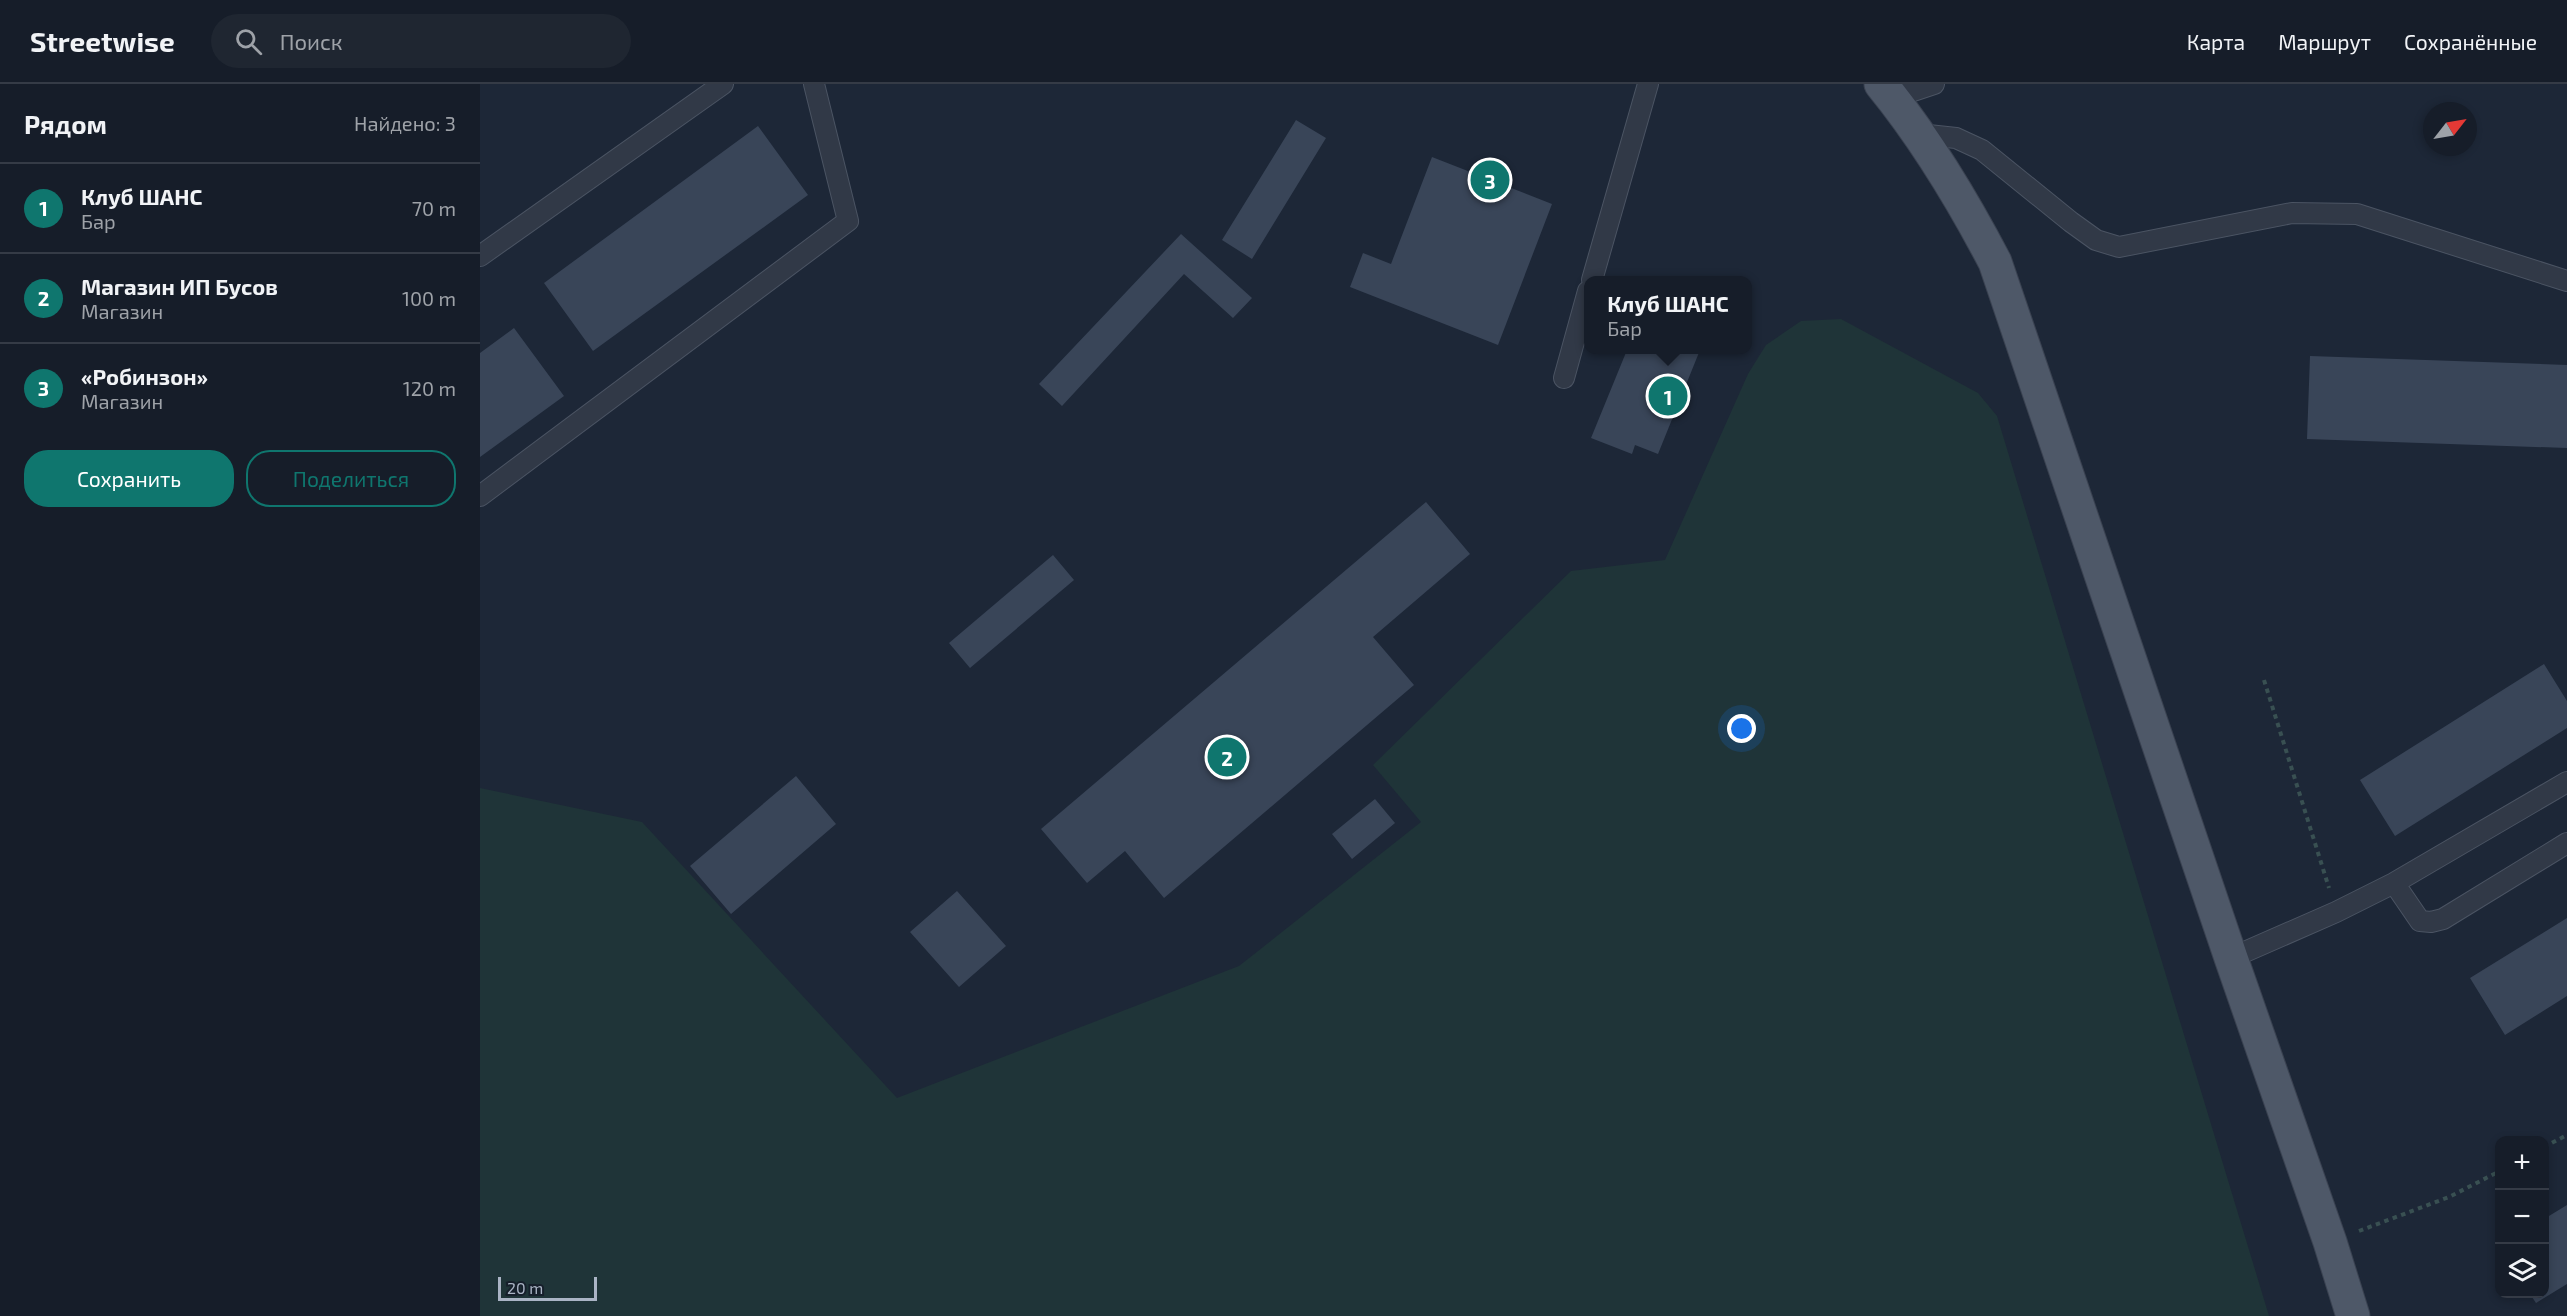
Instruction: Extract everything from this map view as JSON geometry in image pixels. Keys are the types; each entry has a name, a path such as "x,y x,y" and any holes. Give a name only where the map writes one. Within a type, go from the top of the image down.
{"main road":[{"path":"1887,91 1919,134 1963,202 1995,262 2231,958 2330,1242 2353,1316"}],"lane":[{"path":"480,256 723,84"},
{"path":"480,496 848,222 814,84"},
{"path":"1593,276 1648,84"},
{"path":"1887,91 1934,84"},
{"path":"1919,134 1956,138 1982,150 2096,240 2120,247 2292,213 2357,214 2567,281"},
{"path":"1564,378 1584,306"},
{"path":"2231,958 2336,912 2394,883 2567,782"},
{"path":"2394,883 2420,921 2431,922 2443,919 2567,843"}],"path":[{"path":"2264,680 2336,912"},
{"path":"2549,1144 2567,1135"},
{"path":"2330,1242 2449,1197 2495,1172"}],"green space":[{"path":"1841,319 1978,393 1997,416 2269,1316 480,1316 480,788 642,822 897,1098 1239,966 1421,822 1373,765 1571,571 1665,560 1748,374 1766,345 1801,321"}],"building":[{"path":"1296,120 1326,138 1252,259 1222,240"},
{"path":"758,126 808,195 593,351 544,283"},
{"path":"1432,157 1552,204 1498,345 1350,287 1363,253 1391,264"},
{"path":"1181,234 1252,298 1233,318 1184,274 1062,406 1039,384"},
{"path":"514,328 564,396 480,457 480,353"},
{"path":"1625,354 1698,354 1658,454 1635,445 1632,454 1591,438"},
{"path":"2310,356 2567,365 2567,448 2307,439"},
{"path":"1426,502 1470,554 1373,637 1414,685 1164,898 1125,851 1087,883 1041,829"},
{"path":"1053,555 1074,580 970,668 949,643"},
{"path":"2544,664 2567,701 2567,728 2395,836 2360,780"},
{"path":"796,776 836,824 731,914 690,866"},
{"path":"1375,799 1395,823 1352,859 1332,834"},
{"path":"957,891 1006,946 959,987 910,932"},
{"path":"2567,918 2567,996 2505,1035 2470,978"},
{"path":"2567,1205 2567,1284 2549,1295 2549,1244 2549,1216"},
{"path":"2533,1298 2544,1298 2536,1303"}],"place":[{"name":"«Робинзон»","path":"1490,180"},
{"name":"Клуб ШАНС","path":"1668,396"},
{"name":"Магазин ИП Бусов","path":"1227,757"}]}
